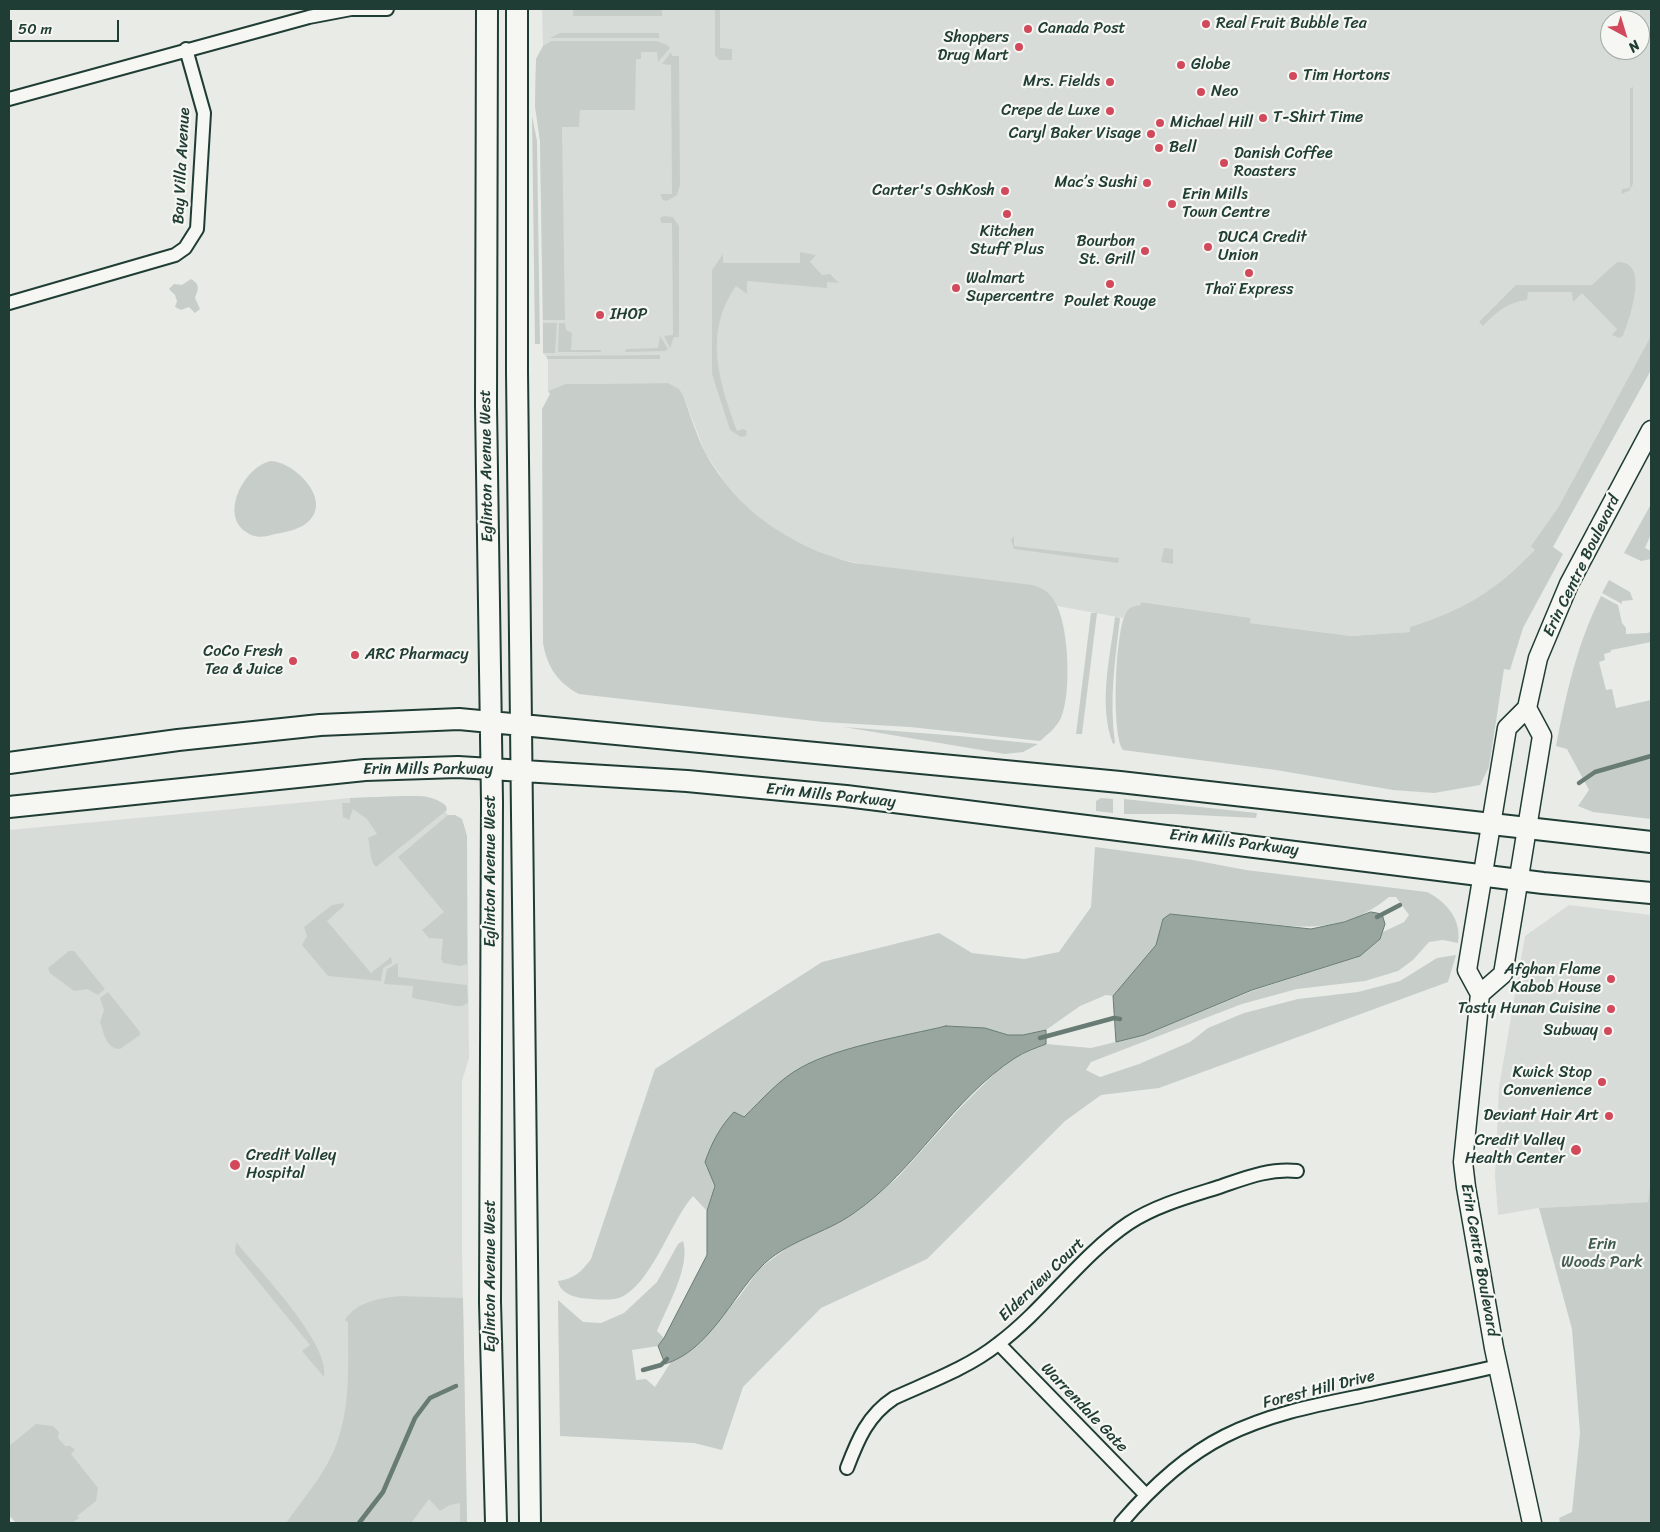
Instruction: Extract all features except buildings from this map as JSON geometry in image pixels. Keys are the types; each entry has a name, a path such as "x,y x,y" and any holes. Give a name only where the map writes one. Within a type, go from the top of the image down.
{"main road":[{"name":"Eglinton Avenue West","path":"487,9 486,405 491,722 490,1302 496,1523"},
{"name":"Eglinton Avenue West","path":"517,9 517,372 530,1523"},
{"path":"9,763 178,740 320,724 459,719 1120,782 1651,842"},
{"name":"Erin Mills Parkway","path":"9,807 365,770 458,767 687,781 846,796 1518,879 1651,893"}],"street":[{"path":"9,99 186,49 316,16 351,9 387,9"},
{"name":"Bay Villa Avenue","path":"9,303 175,255 192,240 197,229 204,113 186,49"},
{"name":"Erin Centre Boulevard","path":"1528,708 1538,658 1570,584 1651,430"},
{"path":"1528,708 1542,736 1503,974 1480,994 1467,970 1507,728 1528,708"},
{"name":"Erin Centre Boulevard","path":"1480,994 1463,1162 1498,1366 1532,1523"},
{"name":"Elderview Court","path":"847,1468 857,1440 871,1417 882,1406 894,1398 978,1359 999,1344 1106,1241 1135,1220 1176,1201 1256,1174 1278,1170 1297,1171"},
{"name":"Warrendale Gate","path":"999,1344 1145,1494"},
{"name":"Forest Hill Drive","path":"1121,1523 1145,1494 1188,1460 1224,1437 1262,1420 1296,1409 1498,1366"}],"shaded area":[{"path":"542,9 1651,9 1651,370 1567,521 1518,567 1476,601 1449,615 1410,627 1410,632 1351,636 1250,623 1251,618 1141,602 1140,605 1127,611 1123,618 1057,606 1055,601 832,558 791,540 767,524 745,505 727,485 705,452 683,395 667,383 565,384 548,391 548,359 543,353 540,141 535,106 536,59 543,46"},
{"name":"Credit Valley Hospital","path":"425,796 443,803 446,806 445,811 448,815 455,815 462,819 467,836 469,1058 462,1081 462,1250 467,1523 16,1523 9,1515 9,830 350,798"},
{"path":"1569,905 1651,915 1651,1175 1648,1202 1539,1208 1498,1215 1495,1176 1499,1087 1525,936"},
{"path":"1371,912 1382,914 1385,924 1380,939 1360,956 1252,990 1144,1035 1116,1042 1113,996 1156,945 1163,919 1170,914 1311,929 1344,922"},
{"path":"946,1026 985,1028 1008,1035 1023,1035 1046,1030 1046,1044 1019,1056 972,1093 916,1156 876,1196 843,1220 793,1244 770,1259 749,1280 718,1323 694,1348 665,1364 658,1346 707,1255 707,1211 715,1186 705,1162 717,1135 729,1118 734,1112 744,1117 786,1077 817,1060 852,1048"}],"green space":[{"path":"573,9 662,9 662,16 573,16"},
{"path":"715,9 720,9 720,48 732,49 732,60 719,60 715,55"},
{"path":"560,33 659,33 659,38 550,38"},
{"path":"552,41 657,41 670,48 658,62 657,52 641,52 641,59 636,59 635,110 580,110 579,127 562,127 565,320 543,320 540,141 535,106 536,59 543,46"},
{"path":"671,52 672,56 679,56 680,185 677,195 667,201 663,200 660,194 672,194 671,65 662,64"},
{"path":"1633,87 1633,184 1629,191 1621,194 1622,189 1630,188 1630,88"},
{"path":"532,116 537,141 540,344 535,344"},
{"path":"664,216 673,217 679,226 679,337 674,337 670,348 664,336 673,335 672,223 661,223 660,218"},
{"path":"800,252 816,255 810,262 822,275 830,274 839,283 827,282 827,288 747,281 747,294 736,286 726,303 720,321 717,357 720,376 737,431 743,429 747,431 746,436 741,437 730,430 712,374 712,270 723,254 723,263 800,263"},
{"path":"1617,262 1627,264 1633,270 1635,280 1633,305 1623,336 1619,338 1612,335 1617,329 1582,293 1573,302 1572,292 1528,292 1527,300 1503,308 1483,326 1479,322 1516,285 1592,285"},
{"path":"191,279 198,287 195,298 200,309 195,313 189,307 181,310 175,307 177,301 175,295 169,289 174,284 182,285"},
{"path":"543,323 557,323 555,353 543,353"},
{"path":"559,323 565,323 566,330 572,333 571,350 601,350 601,352 558,352"},
{"path":"660,336 668,349 665,351 625,352 626,349 658,348"},
{"path":"1651,336 1651,370 1553,547 1563,554 1523,628 1510,670 1504,669 1489,767 1480,785 1434,793 1393,790 1276,770 1123,750 1119,740 1117,724 1116,680 1120,637 1127,611 1134,606 1140,605 1141,602 1251,618 1250,623 1351,636 1410,632 1410,627 1464,606 1506,577 1535,550 1531,546 1558,508"},
{"path":"660,355 660,359 547,359 547,356"},
{"path":"668,383 679,389 683,395 705,452 718,473 749,509 788,537 831,556 854,563 1032,585 1047,592 1056,604 1061,618 1065,635 1068,673 1065,707 1061,718 1054,728 1040,741 910,727 823,722 579,694 565,685 547,660 543,643 542,409 550,394 548,391 565,384"},
{"path":"271,461 290,468 307,483 313,492 316,502 315,511 310,520 299,528 260,537 246,532 238,524 235,514 235,503 245,481 252,472 261,465"},
{"path":"1651,504 1651,534 1645,548 1651,551 1651,559 1641,561 1624,553"},
{"path":"1014,536 1014,546 1119,558 1118,563 1014,549 1011,540"},
{"path":"1164,548 1173,549 1173,564 1161,562"},
{"path":"1609,580 1630,592 1633,600 1622,601 1622,604 1602,593"},
{"path":"1601,596 1618,605 1622,623 1626,628 1626,634 1648,633 1651,631 1651,642 1611,650 1611,652 1604,654 1605,660 1599,662 1606,690 1612,689 1616,708 1651,700 1651,819 1593,812 1578,806 1589,790 1567,749 1556,746 1568,688 1579,651"},
{"path":"1091,613 1097,613 1082,734 1076,734"},
{"path":"1115,617 1120,618 1113,680 1115,743 1113,744 1106,713 1106,681"},
{"path":"844,727 1038,744 1023,752 1005,754"},
{"path":"404,796 431,798 441,802 446,806 447,810 376,867 371,857 368,838 377,834 367,819 353,809 349,820 343,817 342,803 350,803 350,798"},
{"path":"1101,798 1113,799 1113,813 1096,811 1096,801"},
{"path":"1124,799 1257,813 1256,818 1175,814 1124,814"},
{"path":"448,815 455,815 462,819 467,836 467,964 460,966 443,963 441,959 443,939 429,938 422,930 444,912 398,857"},
{"path":"1095,847 1193,860 1246,870 1427,892 1447,906 1455,919 1459,935 1458,943 1443,940 1429,942 1413,960 1398,971 1365,981 1297,989 1242,1004 1091,1062 1086,1070 1100,1077 1139,1064 1190,1042 1208,1028 1244,1013 1298,999 1358,992 1400,981 1437,958 1456,955 1448,982 1159,1088 1101,1095 1065,1121 927,1259 821,1308 743,1387 722,1450 694,1443 560,1436 558,1300 583,1322 601,1323 624,1313 657,1282 678,1244 683,1241 685,1251 681,1274 657,1331 664,1338 658,1346 632,1350 636,1380 646,1379 655,1387 671,1362 691,1350 739,1297 760,1268 791,1245 854,1213 898,1177 959,1109 996,1072 1016,1057 1046,1044 1091,1048 1144,1035 1252,991 1360,956 1380,939 1383,932 1404,922 1409,915 1396,897 1389,897 1373,909 1357,917 1325,925 1274,925 1170,914 1163,919 1156,945 1113,996 1106,995 1080,1006 1046,1030 1023,1035 1008,1035 985,1028 945,1026 835,1054 802,1067 743,1117 705,1161 715,1186 707,1211 693,1196 641,1281 619,1298 610,1299 580,1298 561,1288 558,1281 568,1279 577,1274 591,1259 655,1069 822,962 939,933 972,953 1024,959 1059,952 1091,907"},
{"path":"343,903 344,906 327,921 371,973 391,957 392,963 383,968 381,981 328,976 302,945 307,936 304,927 332,905"},
{"path":"69,951 74,951 105,989 98,995 87,989 74,991 50,973 48,968"},
{"path":"398,963 398,977 467,985 468,1003 456,1006 412,998 413,986 384,984 387,969"},
{"path":"108,992 140,1032 140,1035 120,1049 115,1048 109,1043 100,1022 104,1010 100,998"},
{"name":"Erin Woods Park","path":"1651,1175 1651,1523 1560,1523 1559,1518 1572,1512 1580,1433 1572,1329 1539,1208 1648,1202"},
{"path":"236,1242 291,1307 305,1327 323,1363 324,1377 302,1351 310,1345 235,1253"},
{"path":"400,1296 463,1298 467,1523 460,1523 460,1503 450,1505 440,1511 429,1499 411,1523 286,1523 325,1468 340,1433 348,1386 348,1322 345,1320 355,1309 362,1305 385,1298"},
{"path":"36,1424 53,1426 59,1432 58,1438 65,1446 70,1446 75,1450 71,1454 98,1488 96,1501 77,1516 79,1518 72,1523 16,1523 9,1515 9,1446"}],"waterway":[{"path":"1579,783 1595,772 1651,756"},
{"path":"1377,917 1400,905"},
{"path":"1040,1038 1114,1018 1120,1019"},
{"path":"643,1370 661,1365 667,1359"},
{"path":"359,1523 383,1492 415,1418 430,1398 456,1386"}],"place":[{"name":"Real Fruit Bubble Tea","path":"1206,24"},
{"name":"Canada Post","path":"1028,29"},
{"name":"Shoppers Drug Mart","path":"1019,47"},
{"name":"Globe","path":"1181,65"},
{"name":"Tim Hortons","path":"1293,76"},
{"name":"Mrs. Fields","path":"1110,82"},
{"name":"Neo","path":"1201,92"},
{"name":"Crepe de Luxe","path":"1110,111"},
{"name":"T-Shirt Time","path":"1263,118"},
{"name":"Michael Hill","path":"1160,123"},
{"name":"Caryl Baker Visage","path":"1151,134"},
{"name":"Bell","path":"1159,148"},
{"name":"Danish Coffee Roasters","path":"1224,163"},
{"name":"Mac’s Sushi","path":"1147,183"},
{"name":"Carter's OshKosh","path":"1005,191"},
{"name":"Erin Mills Town Centre","path":"1172,204"},
{"name":"Kitchen Stuff Plus","path":"1007,214"},
{"name":"DUCA Credit Union","path":"1208,247"},
{"name":"Bourbon St. Grill","path":"1145,251"},
{"name":"Thaï Express","path":"1249,273"},
{"name":"Poulet Rouge","path":"1110,284"},
{"name":"Walmart Supercentre","path":"956,288"},
{"name":"IHOP","path":"600,315"},
{"name":"ARC Pharmacy","path":"355,655"},
{"name":"CoCo Fresh Tea & Juice","path":"293,661"},
{"name":"Afghan Flame Kabob House","path":"1611,979"},
{"name":"Tasty Hunan Cuisine","path":"1611,1009"},
{"name":"Subway","path":"1608,1031"},
{"name":"Kwick Stop Convenience","path":"1602,1082"},
{"name":"Deviant Hair Art","path":"1609,1116"},
{"name":"Credit Valley Health Center","path":"1576,1150"},
{"name":"Credit Valley Hospital","path":"235,1165"}]}
